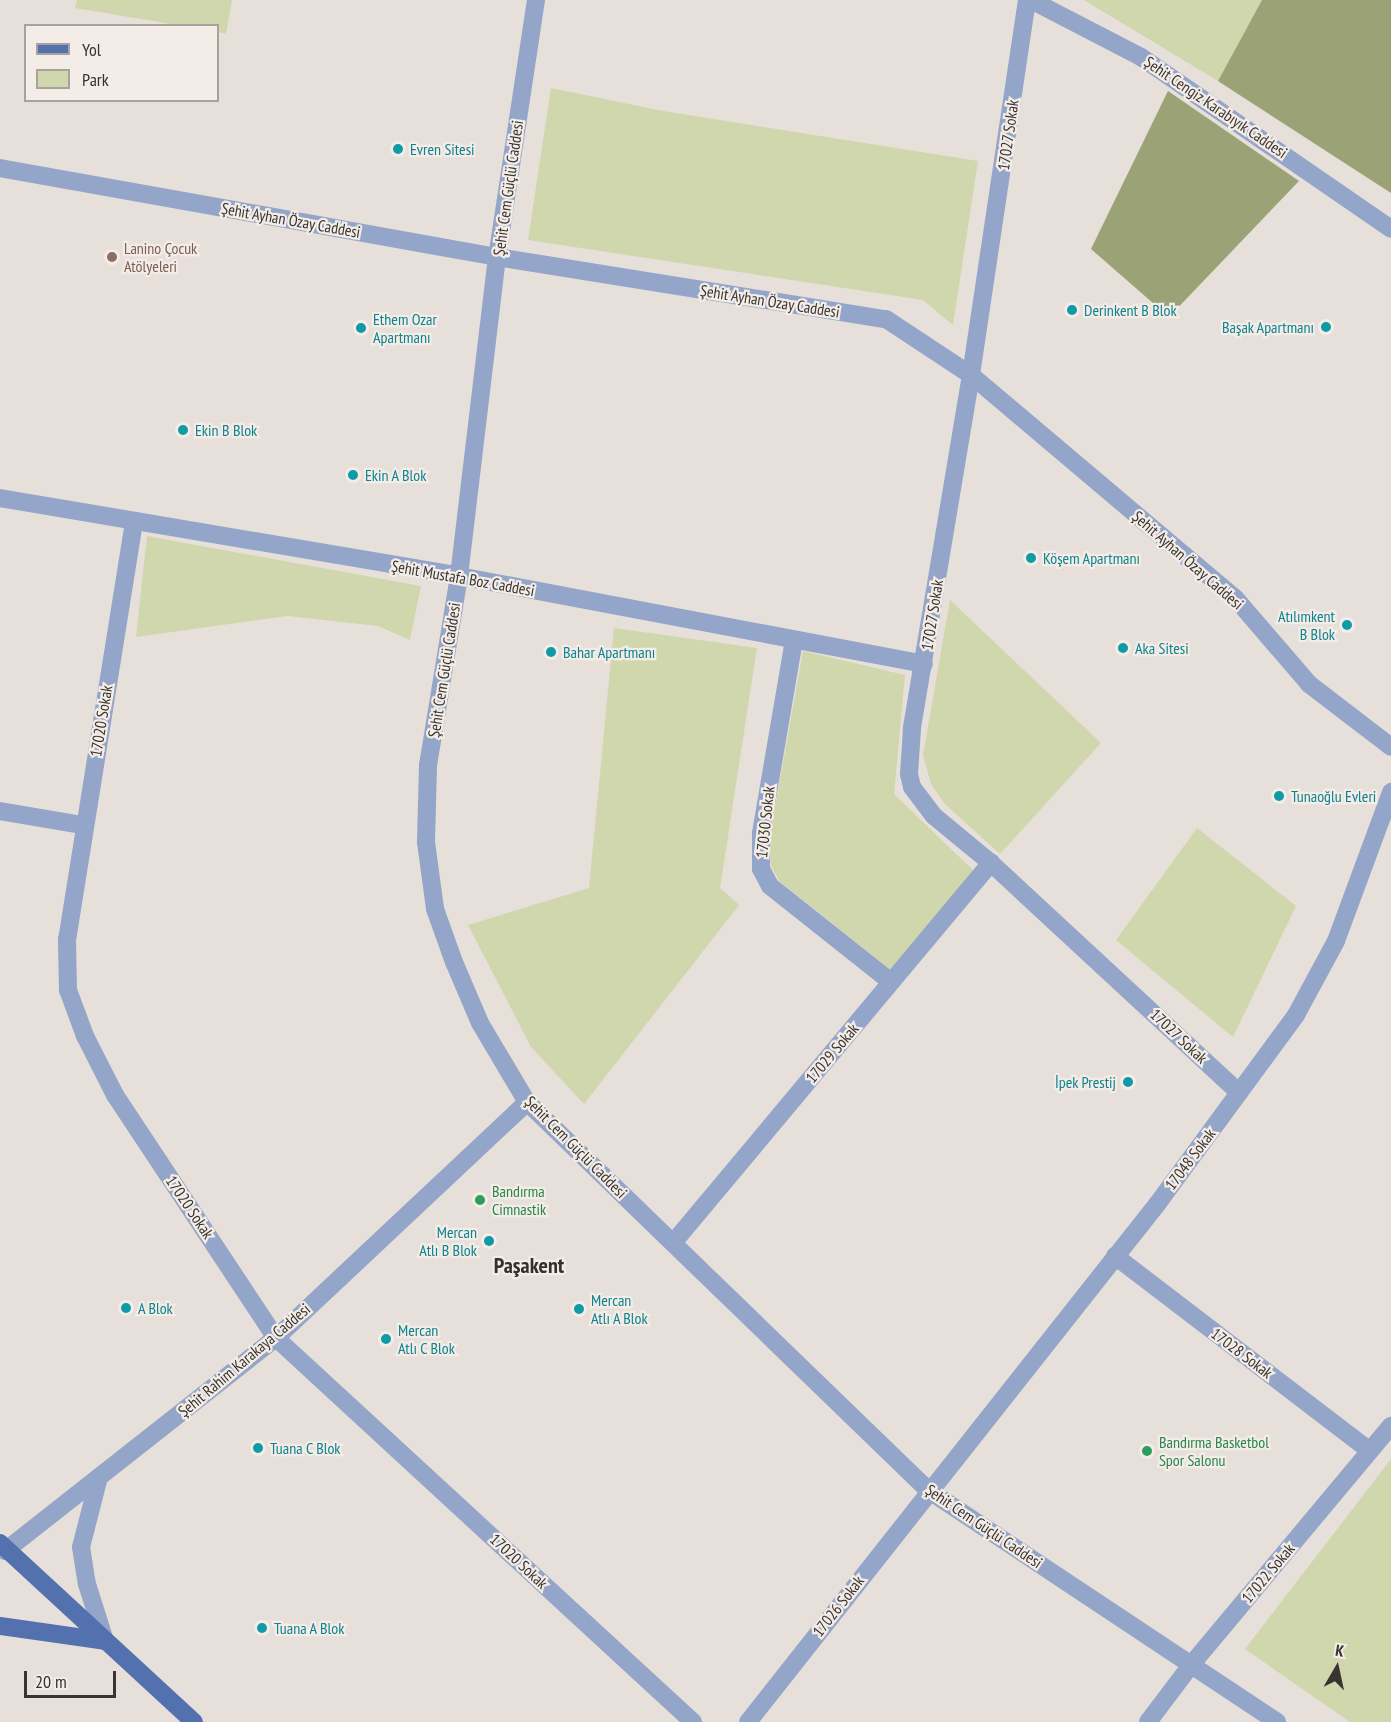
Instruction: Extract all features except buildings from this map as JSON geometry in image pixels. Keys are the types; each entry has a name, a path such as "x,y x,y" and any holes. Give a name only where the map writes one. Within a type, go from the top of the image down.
{"main road":[{"path":"2,1549 194,1722"},
{"path":"0,1626 105,1641"}],"street":[{"name":"Şehit Cem Güçlü Caddesi","path":"536,0 498,257 459,576 428,765 426,842 435,909 480,1023 527,1102 928,1490 1277,1722"},
{"name":"17027 Sokak","path":"1027,0 971,375 908,756 912,787 934,816 991,863 1239,1093"},
{"name":"Şehit Cengiz Karabıyık Caddesi","path":"1031,0 1142,57 1391,229"},
{"name":"Şehit Ayhan Özay Caddesi","path":"0,168 498,257 886,320 971,375 1236,599 1309,684 1391,747"},
{"name":"Şehit Mustafa Boz Caddesi","path":"0,498 459,576 924,664"},
{"name":"17020 Sokak","path":"134,522 83,825 67,940 68,990 85,1036 115,1095 276,1338 693,1722"},
{"name":"17030 Sokak","path":"794,640 761,834 761,869 770,886 891,982"},
{"name":"17048 Sokak","path":"928,1490 1116,1256 1296,1015 1336,941 1391,792"},
{"path":"0,811 83,825"},
{"name":"17029 Sokak","path":"673,1243 991,863"},
{"name":"Şehit Rahim Karakaya Caddesi","path":"2,1549 99,1477 276,1338 527,1102"},
{"name":"17028 Sokak","path":"1116,1256 1370,1450"},
{"name":"17022 Sokak","path":"1148,1722 1191,1665 1391,1426"},
{"path":"99,1477 81,1547 87,1584 105,1641"},
{"name":"17026 Sokak","path":"748,1722 928,1490"}],"green space":[{"path":"77,0 232,0 226,34 219,32 219,24 171,24 75,8"},
{"path":"1084,0 1262,0 1218,81"},
{"path":"1262,0 1391,0 1391,193 1218,81"},
{"path":"551,88 663,111 978,161 953,325 923,300 528,240"},
{"path":"1168,91 1299,181 1169,317 1091,249"},
{"path":"147,536 421,586 410,640 378,626 287,616 136,637"},
{"path":"950,600 1101,743 1000,854 945,804 931,784 923,755"},
{"path":"614,628 757,648 720,888 739,905 584,1104 531,1047 468,925 589,888"},
{"path":"803,651 905,675 894,794 975,872 890,969 780,882 771,866 769,841"},
{"path":"1197,828 1296,906 1233,1037 1116,940"},
{"path":"1391,1459 1391,1722 1350,1722 1245,1649"}],"place":[{"name":"Evren Sitesi","path":"398,149"},
{"name":"Lanino Çocuk Atölyeleri","path":"112,257"},
{"name":"Derinkent B Blok","path":"1072,310"},
{"name":"Başak Apartmanı","path":"1326,327"},
{"name":"Ethem Ozar Apartmanı","path":"361,328"},
{"name":"Ekin B Blok","path":"183,430"},
{"name":"Ekin A Blok","path":"353,475"},
{"name":"Köşem Apartmanı","path":"1031,558"},
{"name":"Atılımkent B Blok","path":"1347,625"},
{"name":"Aka Sitesi","path":"1123,648"},
{"name":"Bahar Apartmanı","path":"551,652"},
{"name":"Tunaoğlu Evleri","path":"1279,796"},
{"name":"İpek Prestij","path":"1128,1082"},
{"name":"Bandırma Cimnastik","path":"480,1200"},
{"name":"Mercan Atlı B Blok","path":"489,1241"},
{"name":"A Blok","path":"126,1308"},
{"name":"Mercan Atlı A Blok","path":"579,1309"},
{"name":"Mercan Atlı C Blok","path":"386,1339"},
{"name":"Tuana C Blok","path":"258,1448"},
{"name":"Bandırma Basketbol Spor Salonu","path":"1147,1451"},
{"name":"Tuana A Blok","path":"262,1628"}],"district":[{"name":"Paşakent","path":"529,1266"}]}
